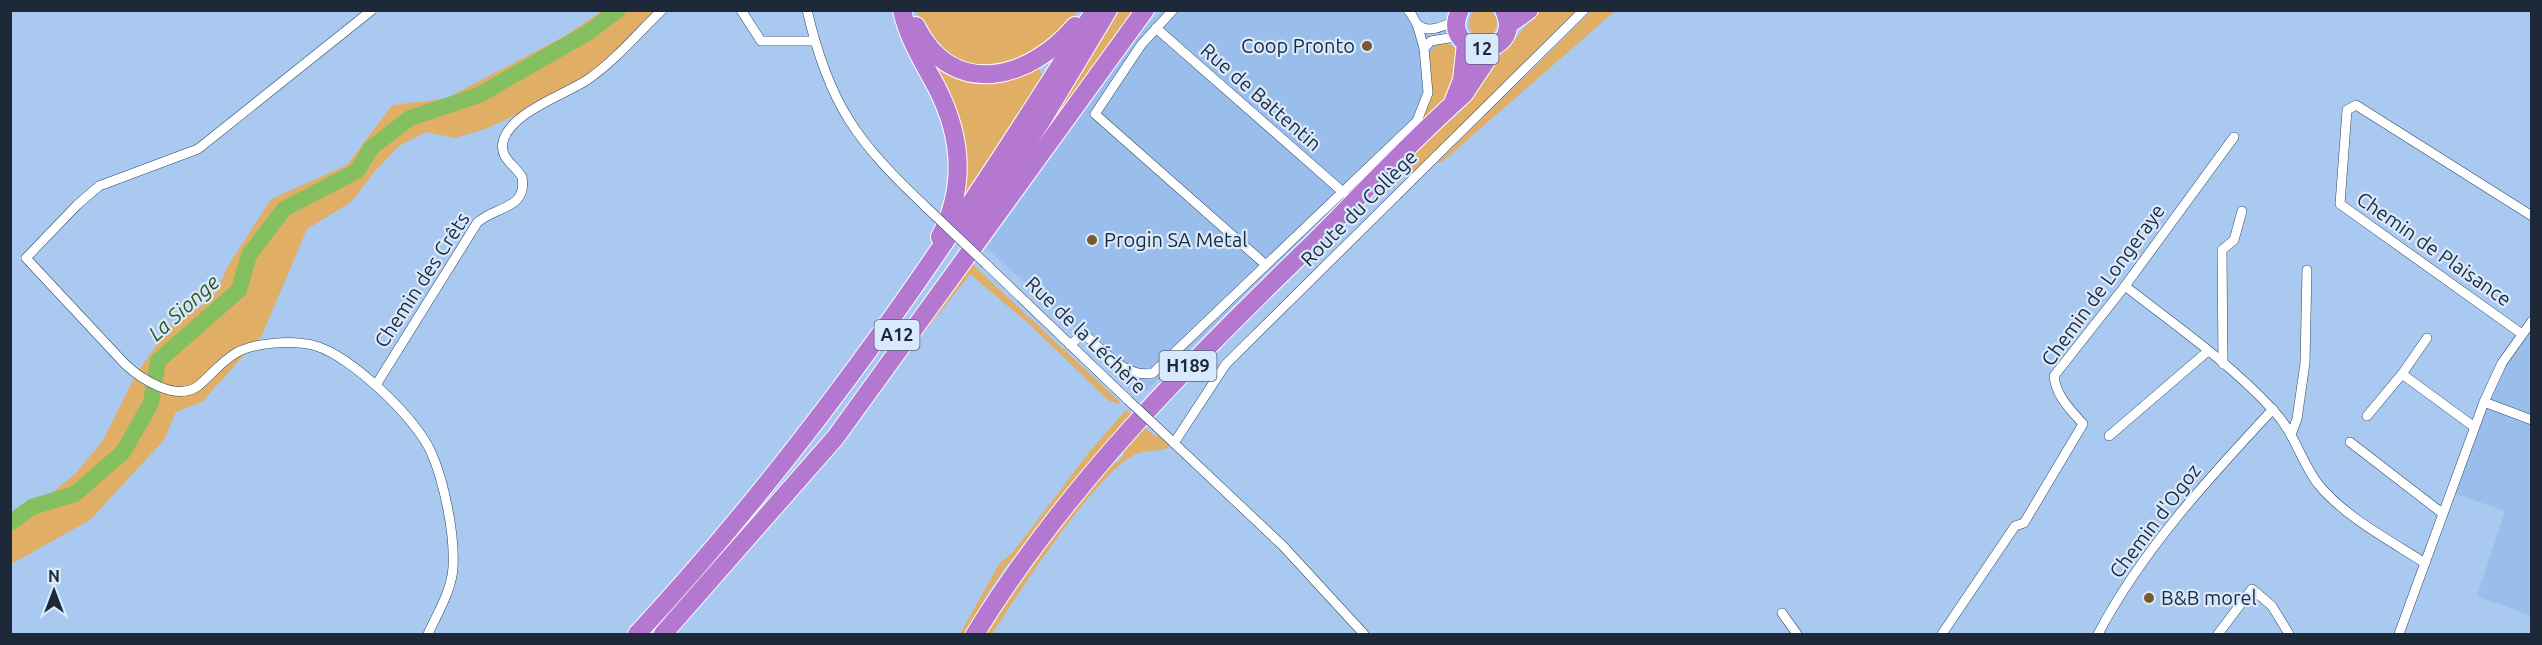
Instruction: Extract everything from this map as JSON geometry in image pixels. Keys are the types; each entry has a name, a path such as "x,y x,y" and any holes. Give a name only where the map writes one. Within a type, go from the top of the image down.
{"highway":[{"path":"902,10 910,37 950,114 959,164 956,195 948,218 907,299"},
{"path":"910,10 921,36 939,56 964,70 990,74 1017,70 1042,58 1064,39 1084,10"},
{"name":"A12","path":"637,634 778,471 907,299 980,192 1095,10"},
{"name":"A12","path":"652,634 781,488 906,324 1019,156 1108,10"},
{"path":"663,634 835,438 1145,10"},
{"name":"12","path":"1452,105 1472,85 1486,61 1490,48 1503,39 1506,18 1529,10"},
{"name":"12","path":"1461,27 1474,47 1490,48"},
{"name":"12","path":"1452,105 1462,80 1461,27"},
{"name":"H189","path":"975,634 1053,519 1129,429 1224,329 1452,105"}],"street":[{"path":"372,10 198,149 99,186 76,205 26,258 125,364 141,376 165,388 182,391 193,389 230,357 248,348 291,344 313,345 332,353 376,385 417,429 430,451 441,480 453,567 448,588 428,634"},
{"name":"Chemin des Crêts","path":"376,385 477,224 490,214 511,206 520,196 522,177 503,153 506,134 533,109 594,75 662,10"},
{"path":"741,10 761,40 814,41"},
{"name":"Rue de la Léchère","path":"807,10 824,72 848,121 867,148 1070,345 1283,546 1364,634"},
{"path":"1173,10 1141,45 1095,114 1266,265"},
{"path":"1070,345 1078,338 1086,336 1128,370 1144,375 1161,369 1266,265 1344,193 1420,116 1428,93 1424,48 1417,24 1408,10"},
{"name":"Route du Collège","path":"1174,443 1226,364 1584,10"},
{"path":"1417,24 1434,28 1461,27"},
{"path":"1424,48 1431,41 1461,27"},
{"name":"Rue de Battentin","path":"1156,28 1344,193"},
{"name":"Chemin de Plaisance","path":"2522,334 2340,204 2347,110 2356,105 2532,216"},
{"name":"Chemin de Longeraye","path":"1942,634 2015,526 2024,523 2083,424 2060,397 2055,387 2054,375 2125,286 2234,137"},
{"path":"2223,364 2223,250 2234,240 2242,211"},
{"path":"2292,432 2297,418 2305,363 2307,270"},
{"path":"2125,286 2208,351 2273,409 2292,432 2306,464 2330,498 2425,563"},
{"path":"2399,634 2473,426 2502,363 2532,321"},
{"path":"2367,416 2402,374 2427,338"},
{"path":"2109,436 2208,351"},
{"path":"2402,374 2473,426"},
{"path":"2484,402 2532,420"},
{"name":"Chemin d'Ogoz","path":"2098,634 2144,560 2189,499 2273,409"},
{"path":"2350,442 2442,513"},
{"path":"2218,634 2252,589 2272,606 2289,634"},
{"path":"1782,613 1797,634"}],"shaded area":[{"path":"1483,9 1493,13 1497,23 1493,33 1483,37 1473,33 1469,23 1473,13"},
{"path":"602,11 662,11 602,68 538,105 485,129 455,138 426,132 399,146 376,170 351,202 307,229 262,335 202,402 176,412 164,440 90,520 11,564 11,514 52,493 76,473 102,442 136,374 175,321 212,300 228,266 271,199 347,165 392,105 445,99 563,37"},
{"path":"917,11 1077,11 1054,40 1031,58 1008,67 991,68 974,66 944,52 923,27"},
{"path":"1119,11 1140,11 1048,137 1043,134"},
{"path":"1162,11 1412,11 1446,53 1436,109 1146,391 986,248 1145,27"},
{"path":"1539,11 1578,11 1407,179 1398,169 1465,107 1493,64"},
{"path":"1591,11 1615,11 1442,162 1437,163"},
{"path":"917,35 945,65 1037,67 1043,75 954,216 961,185"},
{"path":"1438,44 1449,44 1456,49 1458,67 1456,78 1442,105 1420,123 1429,98 1428,55"},
{"path":"969,261 1120,402 1118,404 1108,400 1029,324 970,274 842,437"},
{"path":"2531,321 2531,616 2477,596 2505,511 2450,492 2502,363"},
{"path":"1126,410 1133,416 1005,568 986,596 967,634 960,634 999,564 1014,551 1090,451"},
{"path":"1142,425 1156,437 1159,434 1169,445 1168,448 1136,454 1119,465 1100,484 1059,536 992,634 983,634 1007,596 1112,459 1117,463 1124,455 1120,450"}],"waterway":[{"name":"La Sionge","path":"10,523 32,507 75,494 123,452 151,403 158,361 239,290 249,255 284,209 357,171 371,148 410,118 479,95 589,32 618,10"}],"place":[{"name":"Coop Pronto","path":"1367,46"},
{"name":"Progin SA Metal","path":"1092,240"},
{"name":"B&B morel","path":"2149,598"}]}
